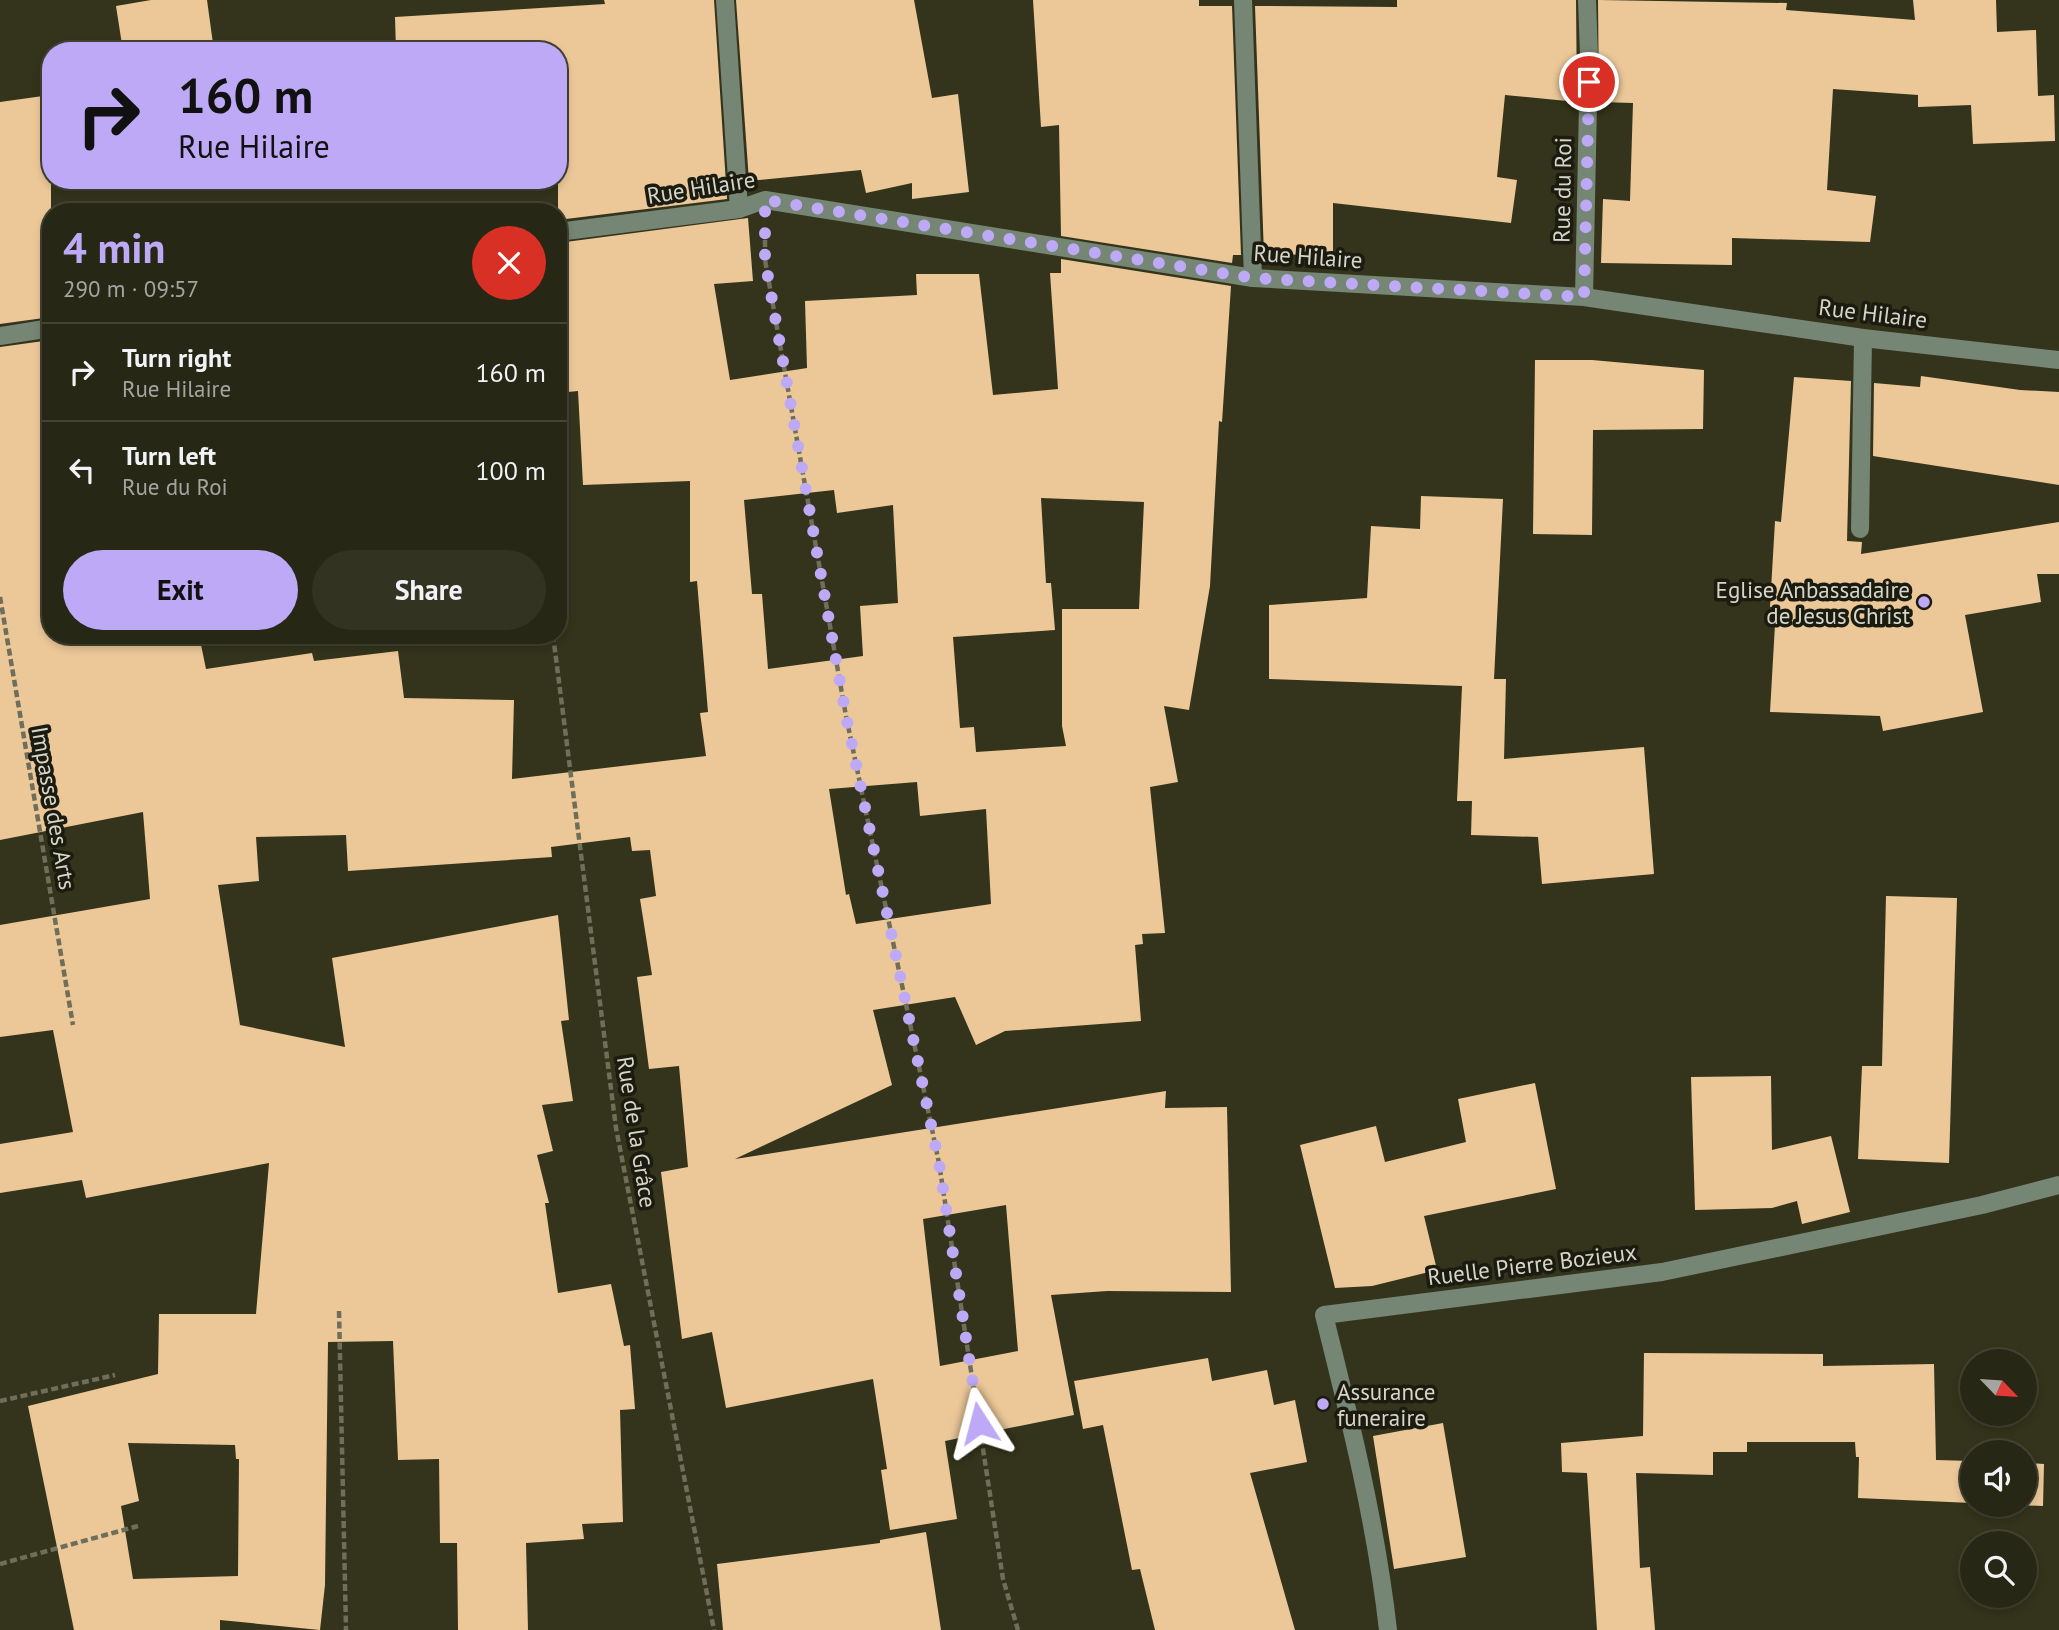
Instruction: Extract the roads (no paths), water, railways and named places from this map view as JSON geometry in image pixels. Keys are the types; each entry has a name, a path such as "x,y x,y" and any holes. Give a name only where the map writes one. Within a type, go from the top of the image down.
{"street":[{"path":"725,0 739,209"},
{"path":"1243,0 1253,278"},
{"name":"Rue du Roi","path":"1584,297 1589,55 1587,0"},
{"name":"Rue Hilaire","path":"567,231 739,209 765,200 1253,278 1584,297 1863,338 2059,360"},
{"path":"0,336 42,329"},
{"path":"1860,529 1863,338"},
{"name":"Ruelle Pierre Bozieux","path":"1388,1630 1382,1579 1354,1435 1324,1315 1662,1272 1982,1205 2059,1185"}],"place":[{"name":"Eglise Anbassadaire de Jesus Christ","path":"1924,602"},
{"name":"Assurance funeraire","path":"1323,1404"}]}
